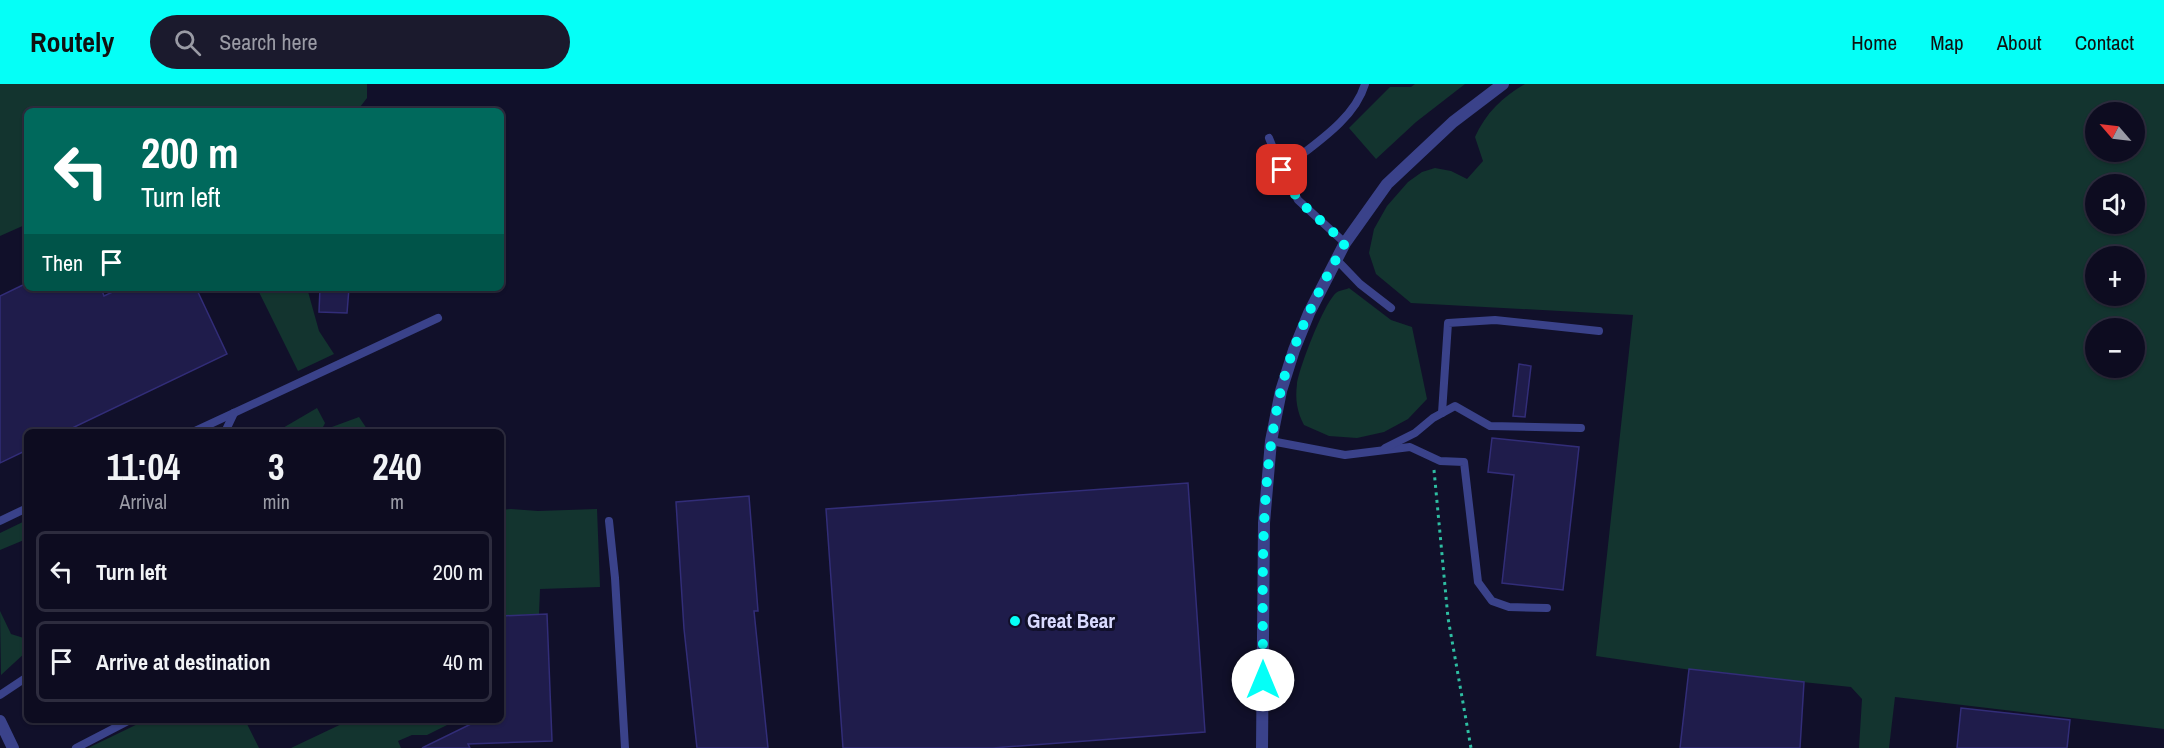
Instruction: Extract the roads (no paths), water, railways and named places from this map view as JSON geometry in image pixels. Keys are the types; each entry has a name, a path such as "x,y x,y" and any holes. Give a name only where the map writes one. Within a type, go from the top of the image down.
{"street":[{"path":"1262,748 1264,523 1271,441 1281,391 1294,350 1309,313 1345,243 1388,184 1454,122 1503,84"},
{"path":"0,721 13,748"}],"lane":[{"path":"1282,170 1350,114 1365,84"},
{"path":"1269,138 1298,200 1345,243"},
{"path":"1336,259 1360,284 1391,308"},
{"path":"199,429 438,318"},
{"path":"1442,413 1448,323 1495,320 1599,331"},
{"path":"1378,451 1415,433 1455,406 1490,426 1581,429"},
{"path":"226,429 234,413"},
{"path":"1271,441 1345,455 1410,447 1440,461 1464,462 1478,582 1492,601 1509,607 1546,608"},
{"path":"0,521 24,509"},
{"path":"609,521 625,748"},
{"path":"0,695 24,679"},
{"path":"76,748 124,723"}],"place":[{"name":"Great Bear","path":"1015,621"}]}
